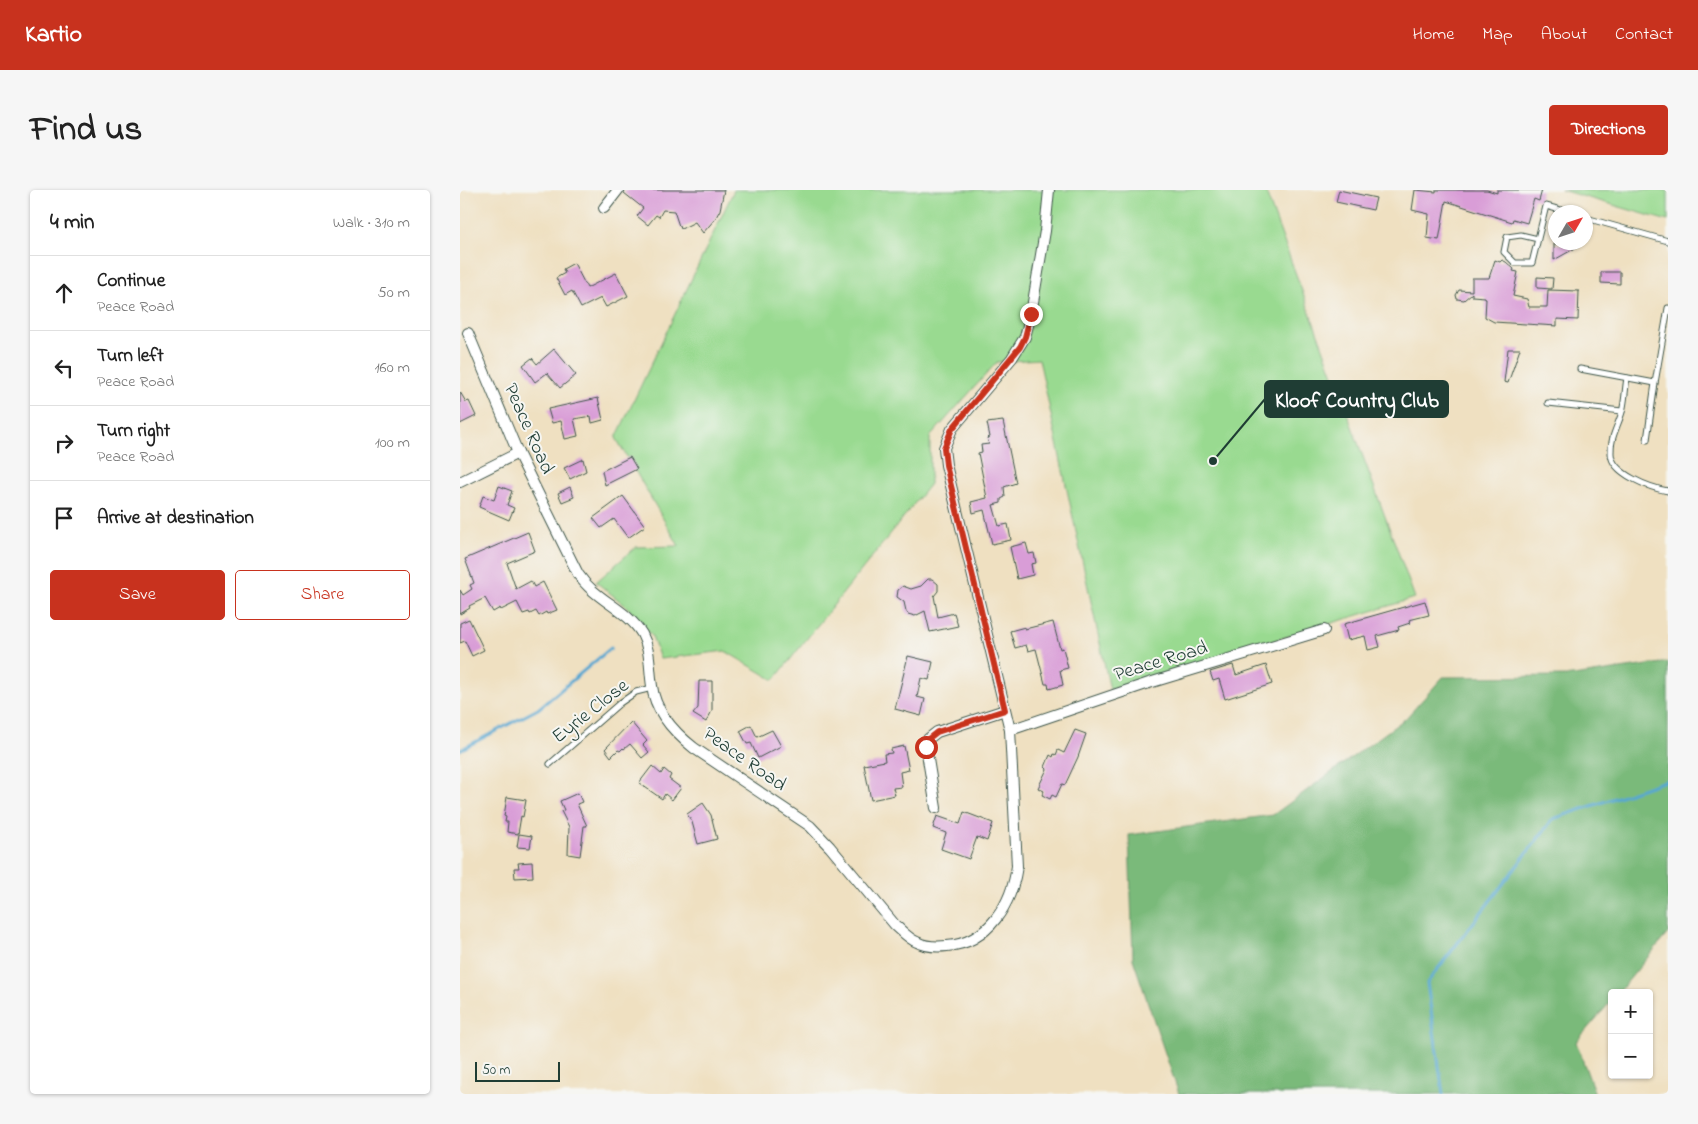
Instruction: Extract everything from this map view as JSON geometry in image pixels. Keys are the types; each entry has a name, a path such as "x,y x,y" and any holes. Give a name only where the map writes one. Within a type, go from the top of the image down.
{"street":[{"path":"604,208 618,190"},
{"name":"Peace Road","path":"468,333 518,453 584,583 627,618 642,634 650,659 652,688 662,713 680,736 694,748 810,826 896,925 915,942 934,947 952,946 977,937 992,924 1009,898 1017,866 1010,730 946,465 944,448 952,429 1012,358 1025,337 1031,314 1045,231 1049,190"},
{"path":"460,482 518,453"},
{"name":"Peace Road","path":"1010,730 1149,683 1324,630"},
{"path":"936,808 926,747 928,739 937,732 1005,710"}],"lane":[{"path":"1538,239 1521,235 1507,238 1504,252 1515,263 1532,263 1538,239 1546,206 1548,207"},
{"path":"1593,220 1668,241"},
{"path":"1648,440 1655,383 1668,308"},
{"path":"1580,369 1655,383"},
{"path":"1626,378 1622,411 1612,439 1610,455 1617,467 1635,480 1654,488 1668,491"},
{"path":"1548,403 1622,411"},
{"name":"Eyrie Close","path":"550,764 620,703 636,692 652,688"}],"green space":[{"path":"734,190 1265,190 1415,598 1110,690 1039,359 997,362 930,437 930,484 774,680 725,651 660,659 652,636 626,606 596,582 636,547 679,546 616,438"},
{"path":"1561,190 1668,190 1668,221"},
{"path":"1668,662 1668,933 1621,989 1608,989 1608,1005 1576,1042 1595,1094 1179,1094 1133,959 1129,835 1273,815 1406,718 1443,677 1573,676"}],"building":[{"path":"625,190 724,190 720,210 703,233 695,222 681,229 674,211 663,210 659,217 656,215 648,225 637,216 643,208 624,193"},
{"path":"1339,190 1376,198 1373,210 1336,202"},
{"path":"1415,190 1436,192 1436,190 1487,190 1497,193 1497,190 1542,190 1539,201 1534,199 1527,223 1513,219 1512,222 1446,201 1439,240 1427,238 1429,214 1412,210"},
{"path":"1554,250 1572,250 1554,260"},
{"path":"1495,260 1506,262 1514,269 1513,271 1518,272 1513,296 1527,299 1529,307 1547,307 1548,290 1579,291 1578,320 1557,319 1557,326 1494,322 1485,317 1485,297 1472,296 1472,293 1464,300 1457,299 1456,295 1459,290 1472,291 1472,278 1489,278"},
{"path":"574,263 587,288 616,273 628,296 606,307 601,298 581,308 572,291 565,295 556,278 565,273 563,269"},
{"path":"1601,272 1620,272 1620,284 1601,283"},
{"path":"1537,277 1553,278 1552,289 1537,288"},
{"path":"554,349 576,375 560,388 547,373 535,382 523,365 532,358 537,364"},
{"path":"1508,349 1520,349 1508,383 1504,382"},
{"path":"460,392 466,402 469,401 476,416 460,424"},
{"path":"598,398 603,420 592,423 591,416 574,419 578,436 565,439 561,421 552,423 548,409"},
{"path":"1003,421 1016,483 1004,487 1005,497 1001,499 1001,503 993,505 999,526 1008,524 1011,540 992,544 984,510 973,513 971,502 987,498 978,453 982,452 981,445 989,444 987,438 990,437 987,423"},
{"path":"630,457 637,469 605,485 602,471"},
{"path":"583,459 586,471 570,479 564,468"},
{"path":"499,486 512,491 507,505 514,508 509,520 479,507 483,496 494,500"},
{"path":"570,487 574,497 562,502 558,493"},
{"path":"623,496 645,526 628,538 614,519 601,528 593,518"},
{"path":"528,532 535,551 507,563 516,589 531,581 534,587 543,582 557,610 547,614 546,612 539,616 536,611 530,614 529,612 523,614 517,602 493,612 485,598 469,606 470,608 460,614 460,590 463,595 472,589 470,585 474,583 465,559"},
{"path":"1026,543 1029,554 1034,553 1036,563 1031,564 1033,575 1017,579 1010,547"},
{"path":"928,579 932,579 938,584 938,591 934,596 938,617 954,613 958,626 930,632 925,611 915,616 908,614 904,602 897,597 898,590 903,586 911,589 921,586"},
{"path":"1425,601 1429,615 1409,620 1410,623 1398,627 1399,630 1377,636 1380,647 1368,650 1365,636 1348,640 1344,624"},
{"path":"469,619 484,650 472,656 465,641 460,643 460,623"},
{"path":"1053,622 1060,649 1063,648 1068,668 1060,670 1063,685 1049,689 1048,684 1045,684 1036,649 1028,651 1026,645 1015,648 1010,631"},
{"path":"908,656 933,662 929,680 921,678 917,697 925,699 921,716 895,709"},
{"path":"1233,665 1236,675 1266,665 1272,684 1225,699 1219,679 1213,681 1210,672"},
{"path":"699,681 712,681 712,711 706,722 693,714 698,708"},
{"path":"631,722 647,741 643,745 649,752 642,758 630,744 620,751 618,750 611,757 605,749"},
{"path":"751,725 757,737 772,730 781,746 758,758 751,743 747,744 740,731"},
{"path":"1075,730 1086,734 1078,757 1065,785 1062,784 1056,797 1052,795 1050,799 1042,795 1044,791 1038,788 1047,769 1045,767 1050,755 1053,757 1058,750 1064,753"},
{"path":"904,746 909,770 900,772 902,787 893,788 895,795 871,800 864,765 885,761 884,754 892,753 891,749"},
{"path":"652,766 661,774 664,769 671,775 669,779 681,788 672,800 665,794 662,799 639,783"},
{"path":"578,793 582,802 577,804 587,826 584,826 580,856 568,854 569,827 561,811 564,810 560,801"},
{"path":"507,797 526,800 518,834 507,832 508,822 505,822 506,817 504,816"},
{"path":"703,803 711,815 717,839 698,844 692,822 687,814"},
{"path":"964,812 993,823 987,841 977,837 969,859 941,849 946,833 933,828 937,816 960,824"},
{"path":"519,834 532,836 530,848 517,847"},
{"path":"532,862 533,877 515,878 514,868 519,868 518,863"}],"waterway":[{"path":"460,750 538,709 611,648"},
{"path":"1443,1094 1427,983 1553,819 1668,780"}],"place":[{"name":"Kloof Country Club","path":"1213,461"}],"route":[{"path":"926,747 928,739 937,732 1005,710 946,465 944,448 952,429 1020,347 1025,337 1031,314"}]}
